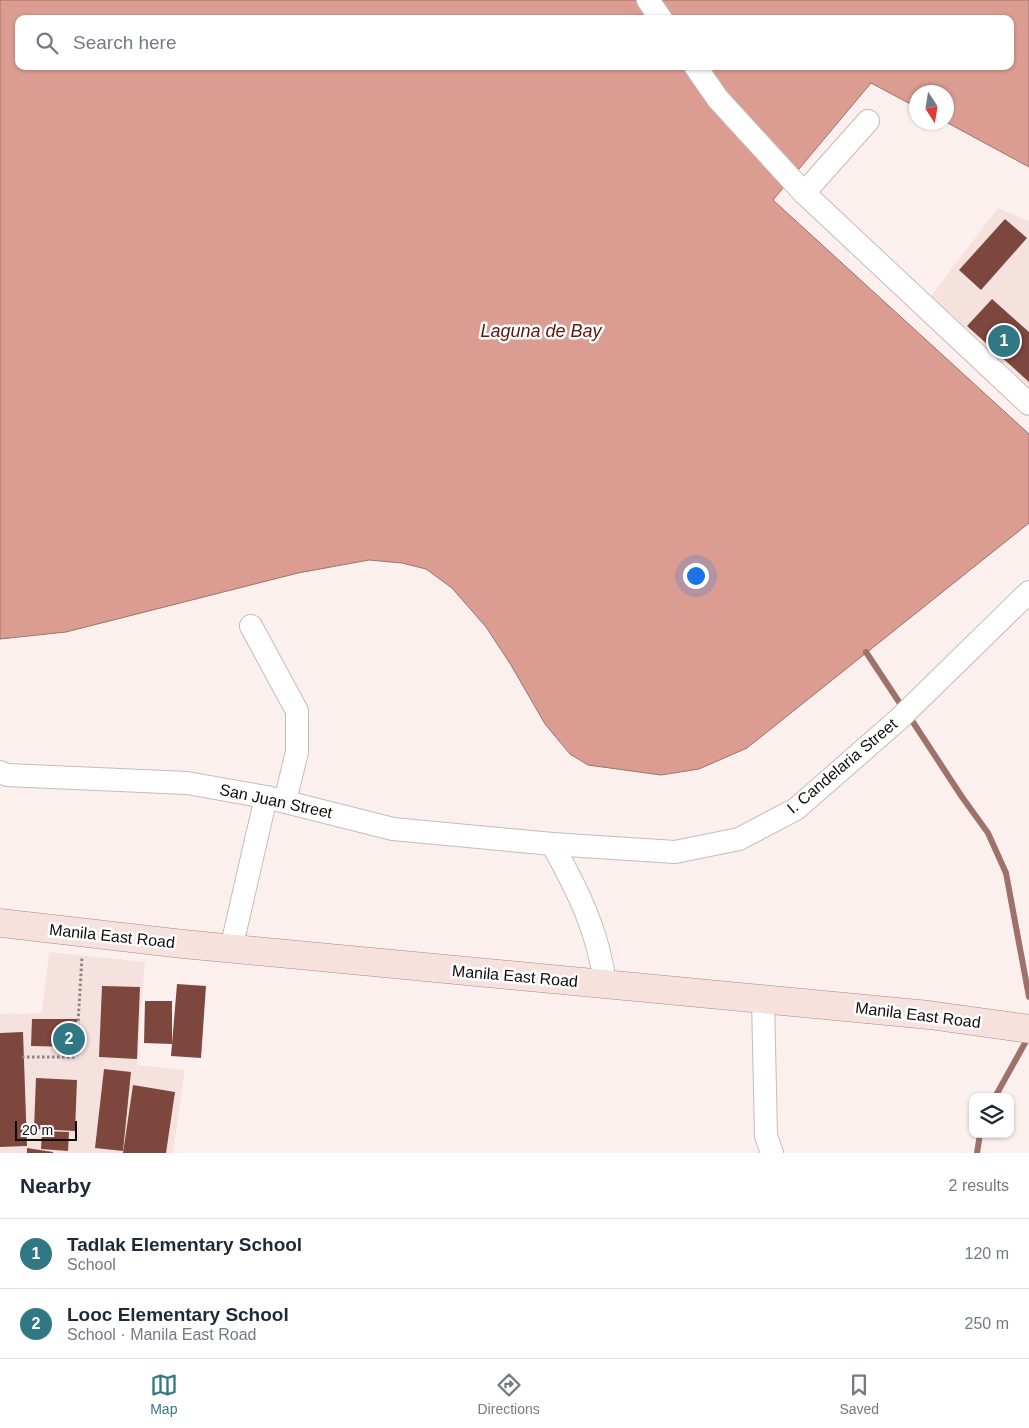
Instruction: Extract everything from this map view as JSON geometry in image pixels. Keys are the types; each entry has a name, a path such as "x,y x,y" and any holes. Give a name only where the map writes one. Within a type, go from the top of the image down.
{"main road":[{"name":"Manila East Road","path":"0,923 84,934 231,949 929,1015 1029,1029"}],"street":[{"path":"648,0 658,15"},
{"path":"698,70 718,98 804,193 1029,404"},
{"path":"804,193 868,120"},
{"name":"I. Candelaria Street","path":"552,844 675,852 739,839 796,809 899,719 1029,592"},
{"path":"231,949 276,799 297,752 297,712 251,626"},
{"name":"San Juan Street","path":"0,772 7,775 187,783 276,799 393,829 552,844"},
{"path":"552,844 576,886 594,931 605,985"},
{"path":"763,999 766,1136 772,1153"}],"path":[{"path":"22,1057 76,1058 84,934"}],"shaded area":[{"path":"998,208 1029,221 1029,386 931,296"},
{"path":"49,952 145,962 137,1065 185,1070 173,1153 0,1153 0,1014 42,1013"}],"water":[{"name":"Laguna de Bay","path":"0,0 1029,0 1029,167 954,126 954,85 909,85 909,103 871,83 773,200 1029,434 1029,523 747,748 699,769 661,775 588,765 570,754 545,724 511,665 486,627 452,588 426,569 402,563 369,560 298,573 66,632 0,639"}],"building":[{"path":"1005,219 1027,238 981,290 959,270"},
{"path":"992,299 1029,332 1029,382 967,326"},
{"path":"177,984 206,986 201,1058 171,1056"},
{"path":"102,986 140,987 137,1059 99,1057"},
{"path":"145,1001 172,1001 172,1044 144,1043"},
{"path":"32,1019 77,1019 76,1047 31,1046"},
{"path":"23,1032 27,1146 0,1147 0,1033"},
{"path":"104,1069 131,1072 123,1151 95,1148"},
{"path":"36,1078 77,1080 75,1131 34,1129"},
{"path":"133,1085 175,1092 166,1153 123,1153"},
{"path":"42,1131 69,1132 68,1151 41,1149"},
{"path":"27,1148 53,1152 53,1153 27,1153"}],"waterway":[{"path":"866,652 903,708"},
{"path":"909,716 988,833 1006,873 1029,997"},
{"path":"997,1093 1025,1043"},
{"path":"977,1153 979,1138"}],"place":[{"name":"Tadlak Elementary School","path":"1004,341"},
{"name":"Looc Elementary School","path":"69,1039"}]}
